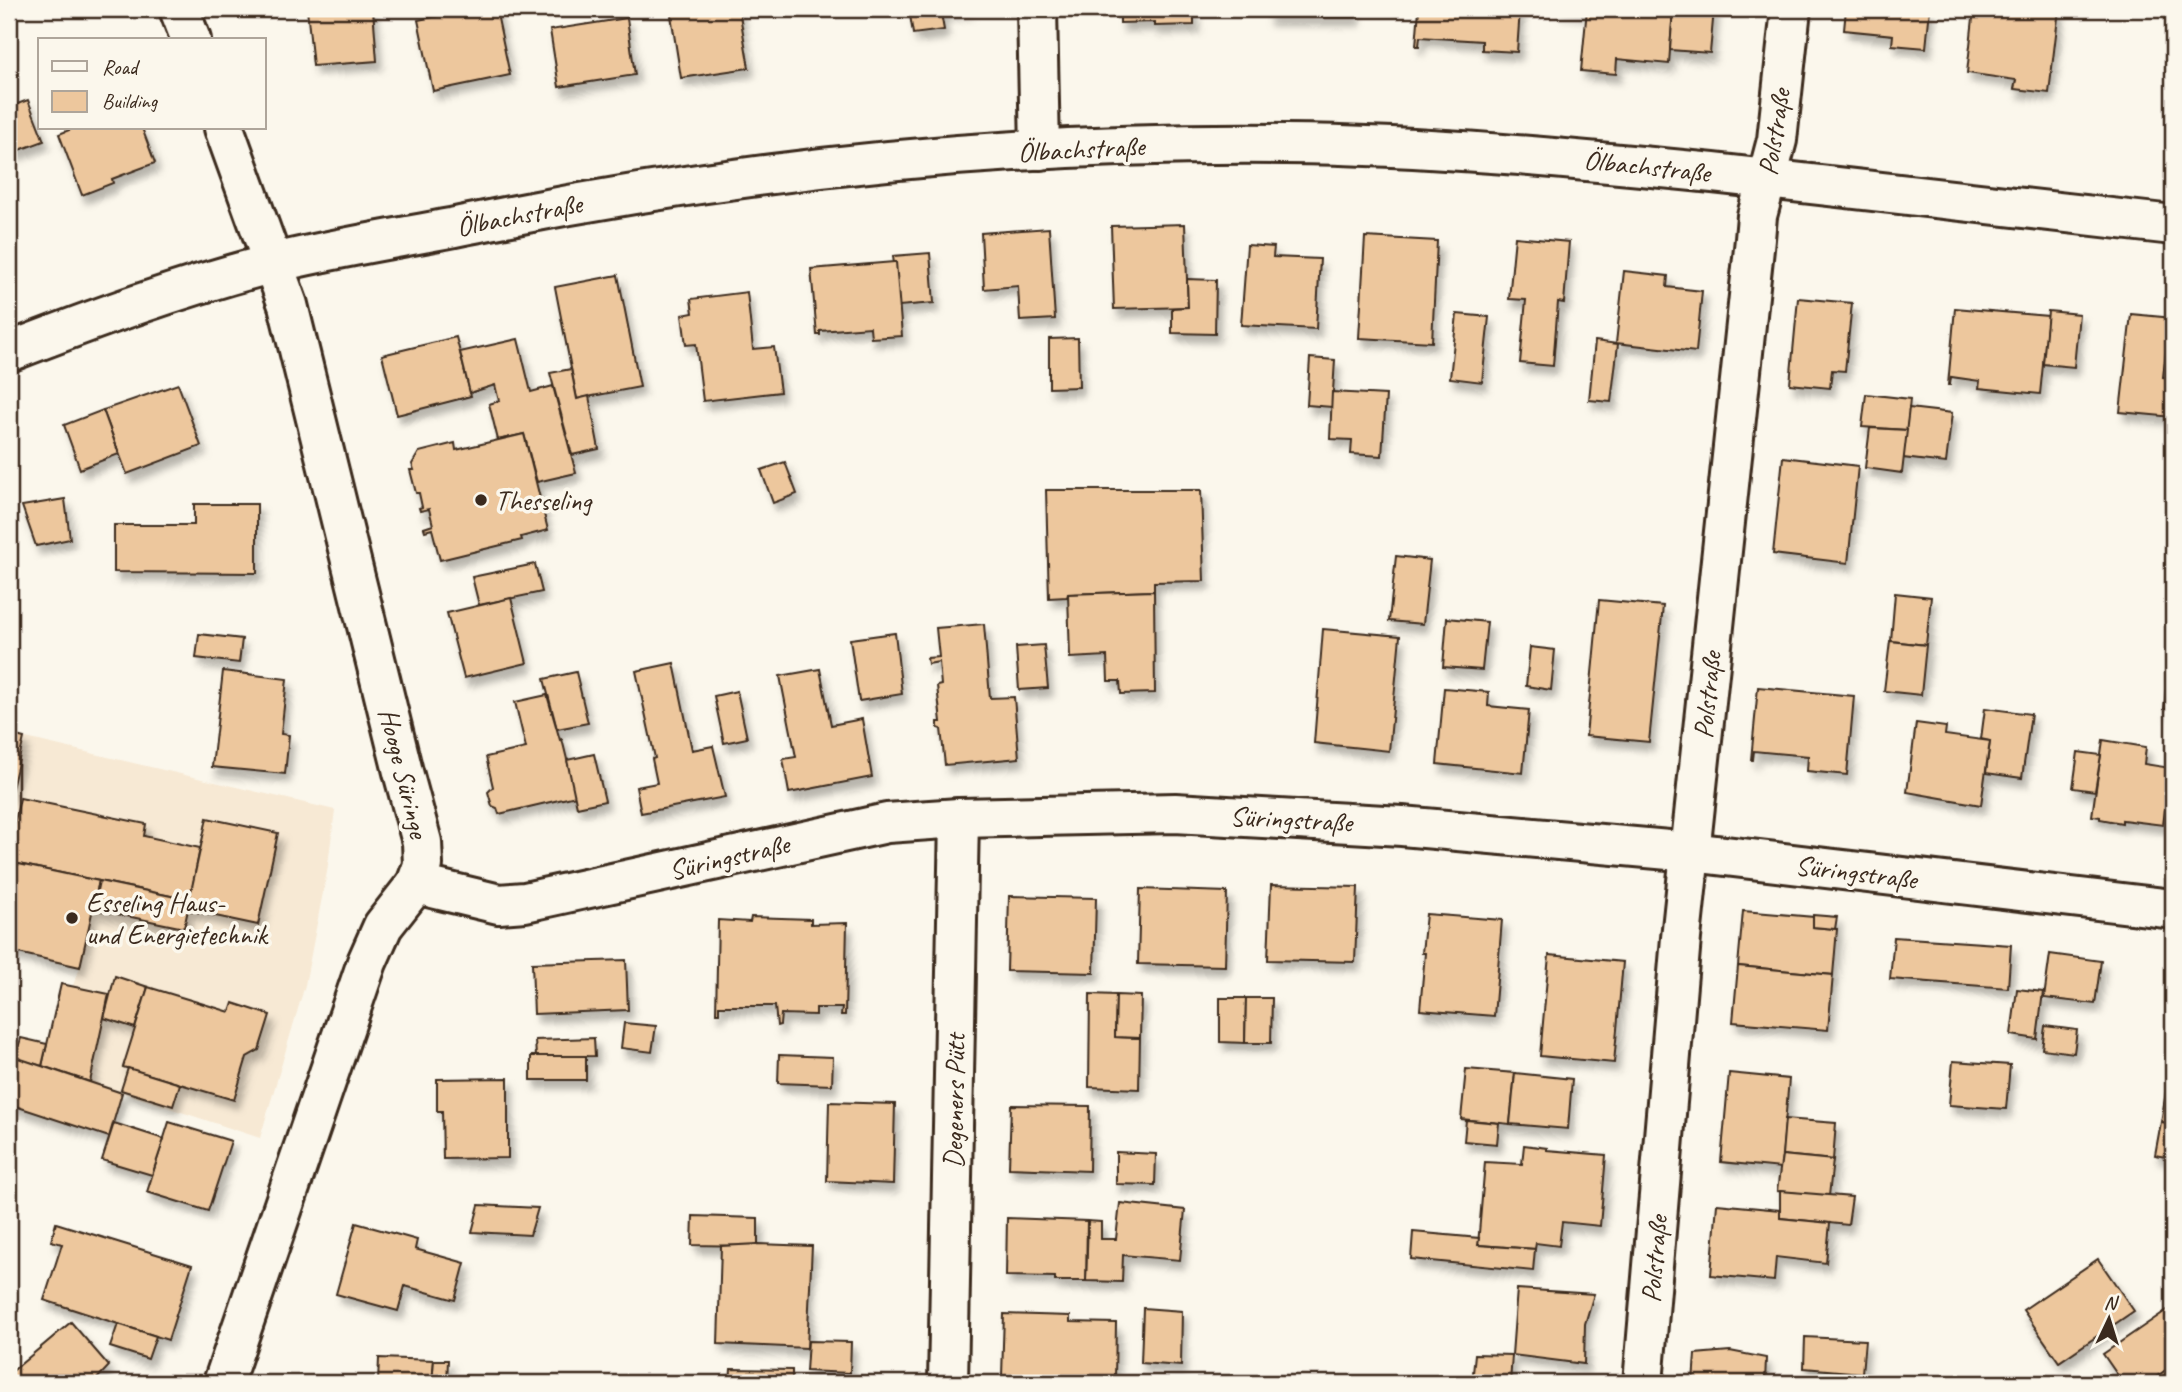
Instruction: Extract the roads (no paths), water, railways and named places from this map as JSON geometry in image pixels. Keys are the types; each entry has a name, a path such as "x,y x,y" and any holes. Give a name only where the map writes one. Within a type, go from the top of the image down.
{"street":[{"path":"179,9 190,38"},
{"path":"1037,9 1040,150"},
{"name":"Polstraße","path":"1643,1383 1681,938 1757,216 1777,140 1791,9"},
{"name":"Hooge Süringe","path":"223,1383 367,962 383,926 416,884 423,865 422,842 288,305 225,130"},
{"name":"Ölbachstraße","path":"9,352 164,295 272,263 545,209 702,183 848,165 1040,150 1222,144 1405,148 1585,159 2173,225"},
{"name":"Süringstraße","path":"416,884 499,904 525,902 887,823 959,818 1175,813 1402,826 1690,852 2173,909"},
{"name":"Degeners Pütt","path":"947,1383 959,818"}],"place":[{"name":"Thesseling","path":"481,500"},
{"name":"Esseling Haus- und Energietechnik","path":"72,918"}]}
